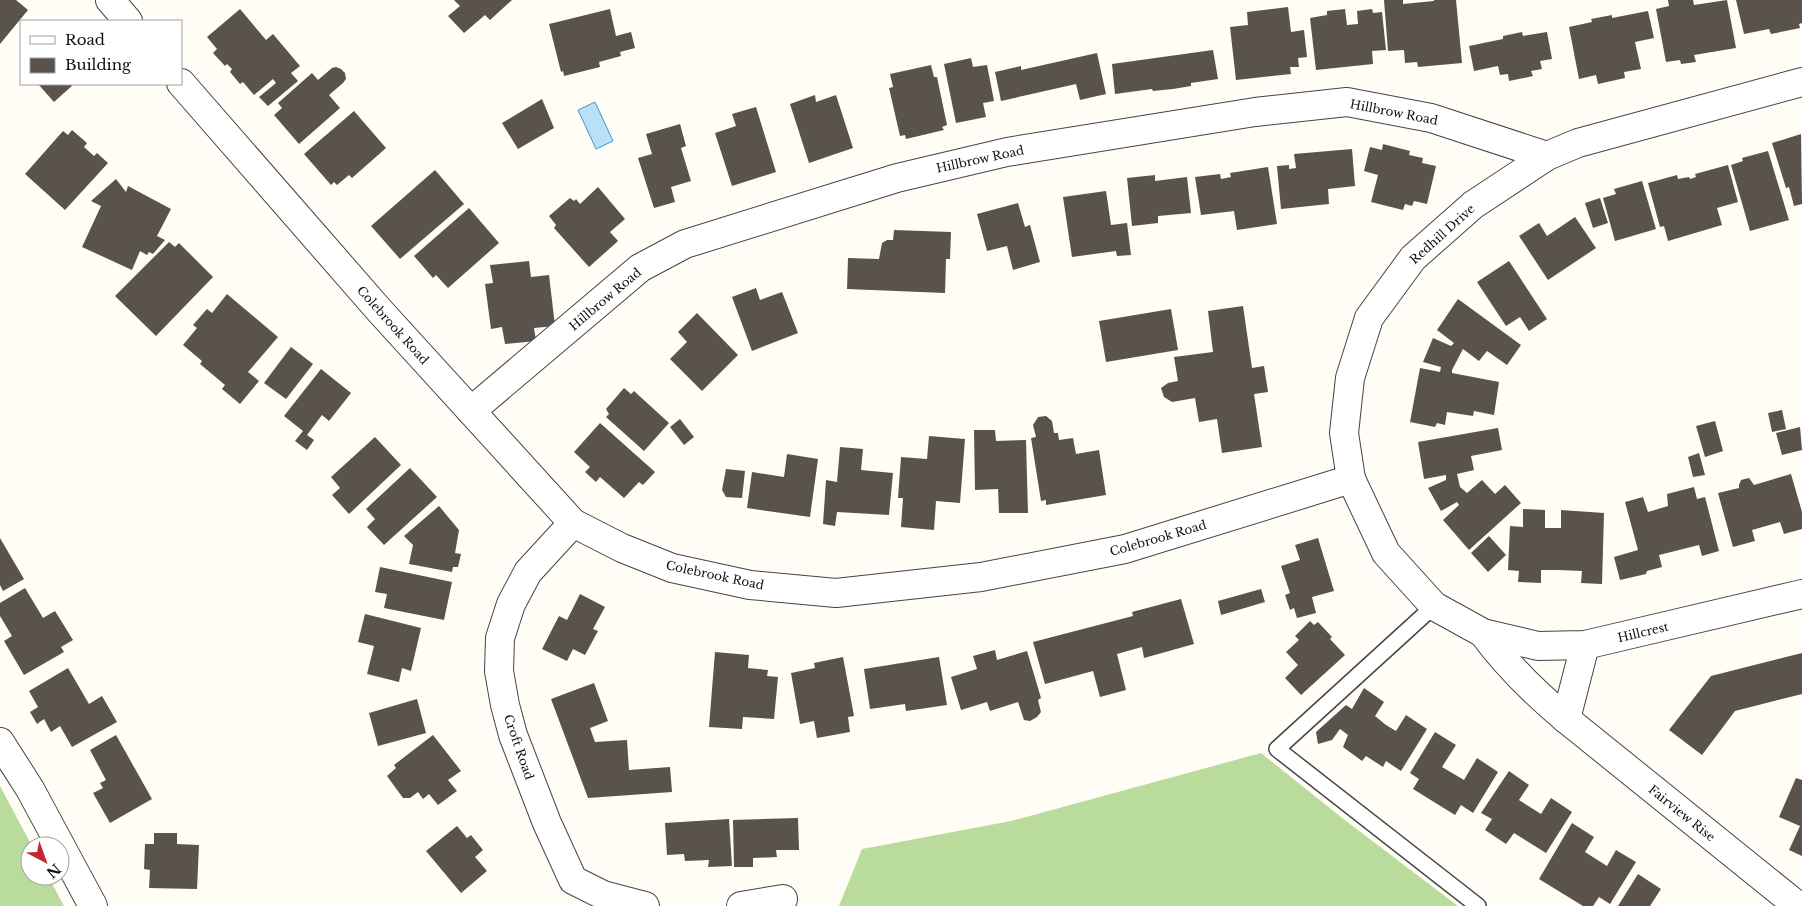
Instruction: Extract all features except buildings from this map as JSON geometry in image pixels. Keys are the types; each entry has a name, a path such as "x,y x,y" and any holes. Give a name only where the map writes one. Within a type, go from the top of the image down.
{"street":[{"path":"110,0 127,20"},
{"name":"Redhill Drive","path":"1483,633 1434,606 1386,553 1351,479 1344,433 1350,378 1369,318 1413,258 1473,205 1547,156 1578,143 1802,82"},
{"name":"Colebrook Road","path":"182,84 372,303 573,523 622,548 672,568 750,585 836,594 981,577 1125,549 1351,479"},
{"name":"Hillbrow Road","path":"471,411 640,268 685,244 915,173 1007,152 1255,112 1347,102 1431,118 1547,156"},
{"name":"Croft Road","path":"573,523 528,572 511,604 500,638 499,671 505,705 513,735 547,823 573,880 603,895 645,906"},
{"name":"Hillcrest","path":"1483,633 1538,646 1585,645 1802,594"},
{"name":"Fairview Rise","path":"1483,633 1500,656 1532,689 1566,719 1798,906"},
{"path":"1566,719 1585,645"},
{"path":"0,742 30,789 93,906"},
{"path":"741,906 783,900"}],"lane":[{"path":"1434,606 1277,749 1478,906"}],"green space":[{"path":"1261,753 1346,821 1458,906 839,906 862,849 1011,821"},
{"path":"0,786 27,836 20,836 20,886 53,886 64,906 0,906"}],"water":[{"path":"595,102 613,141 596,149 578,110"}]}
